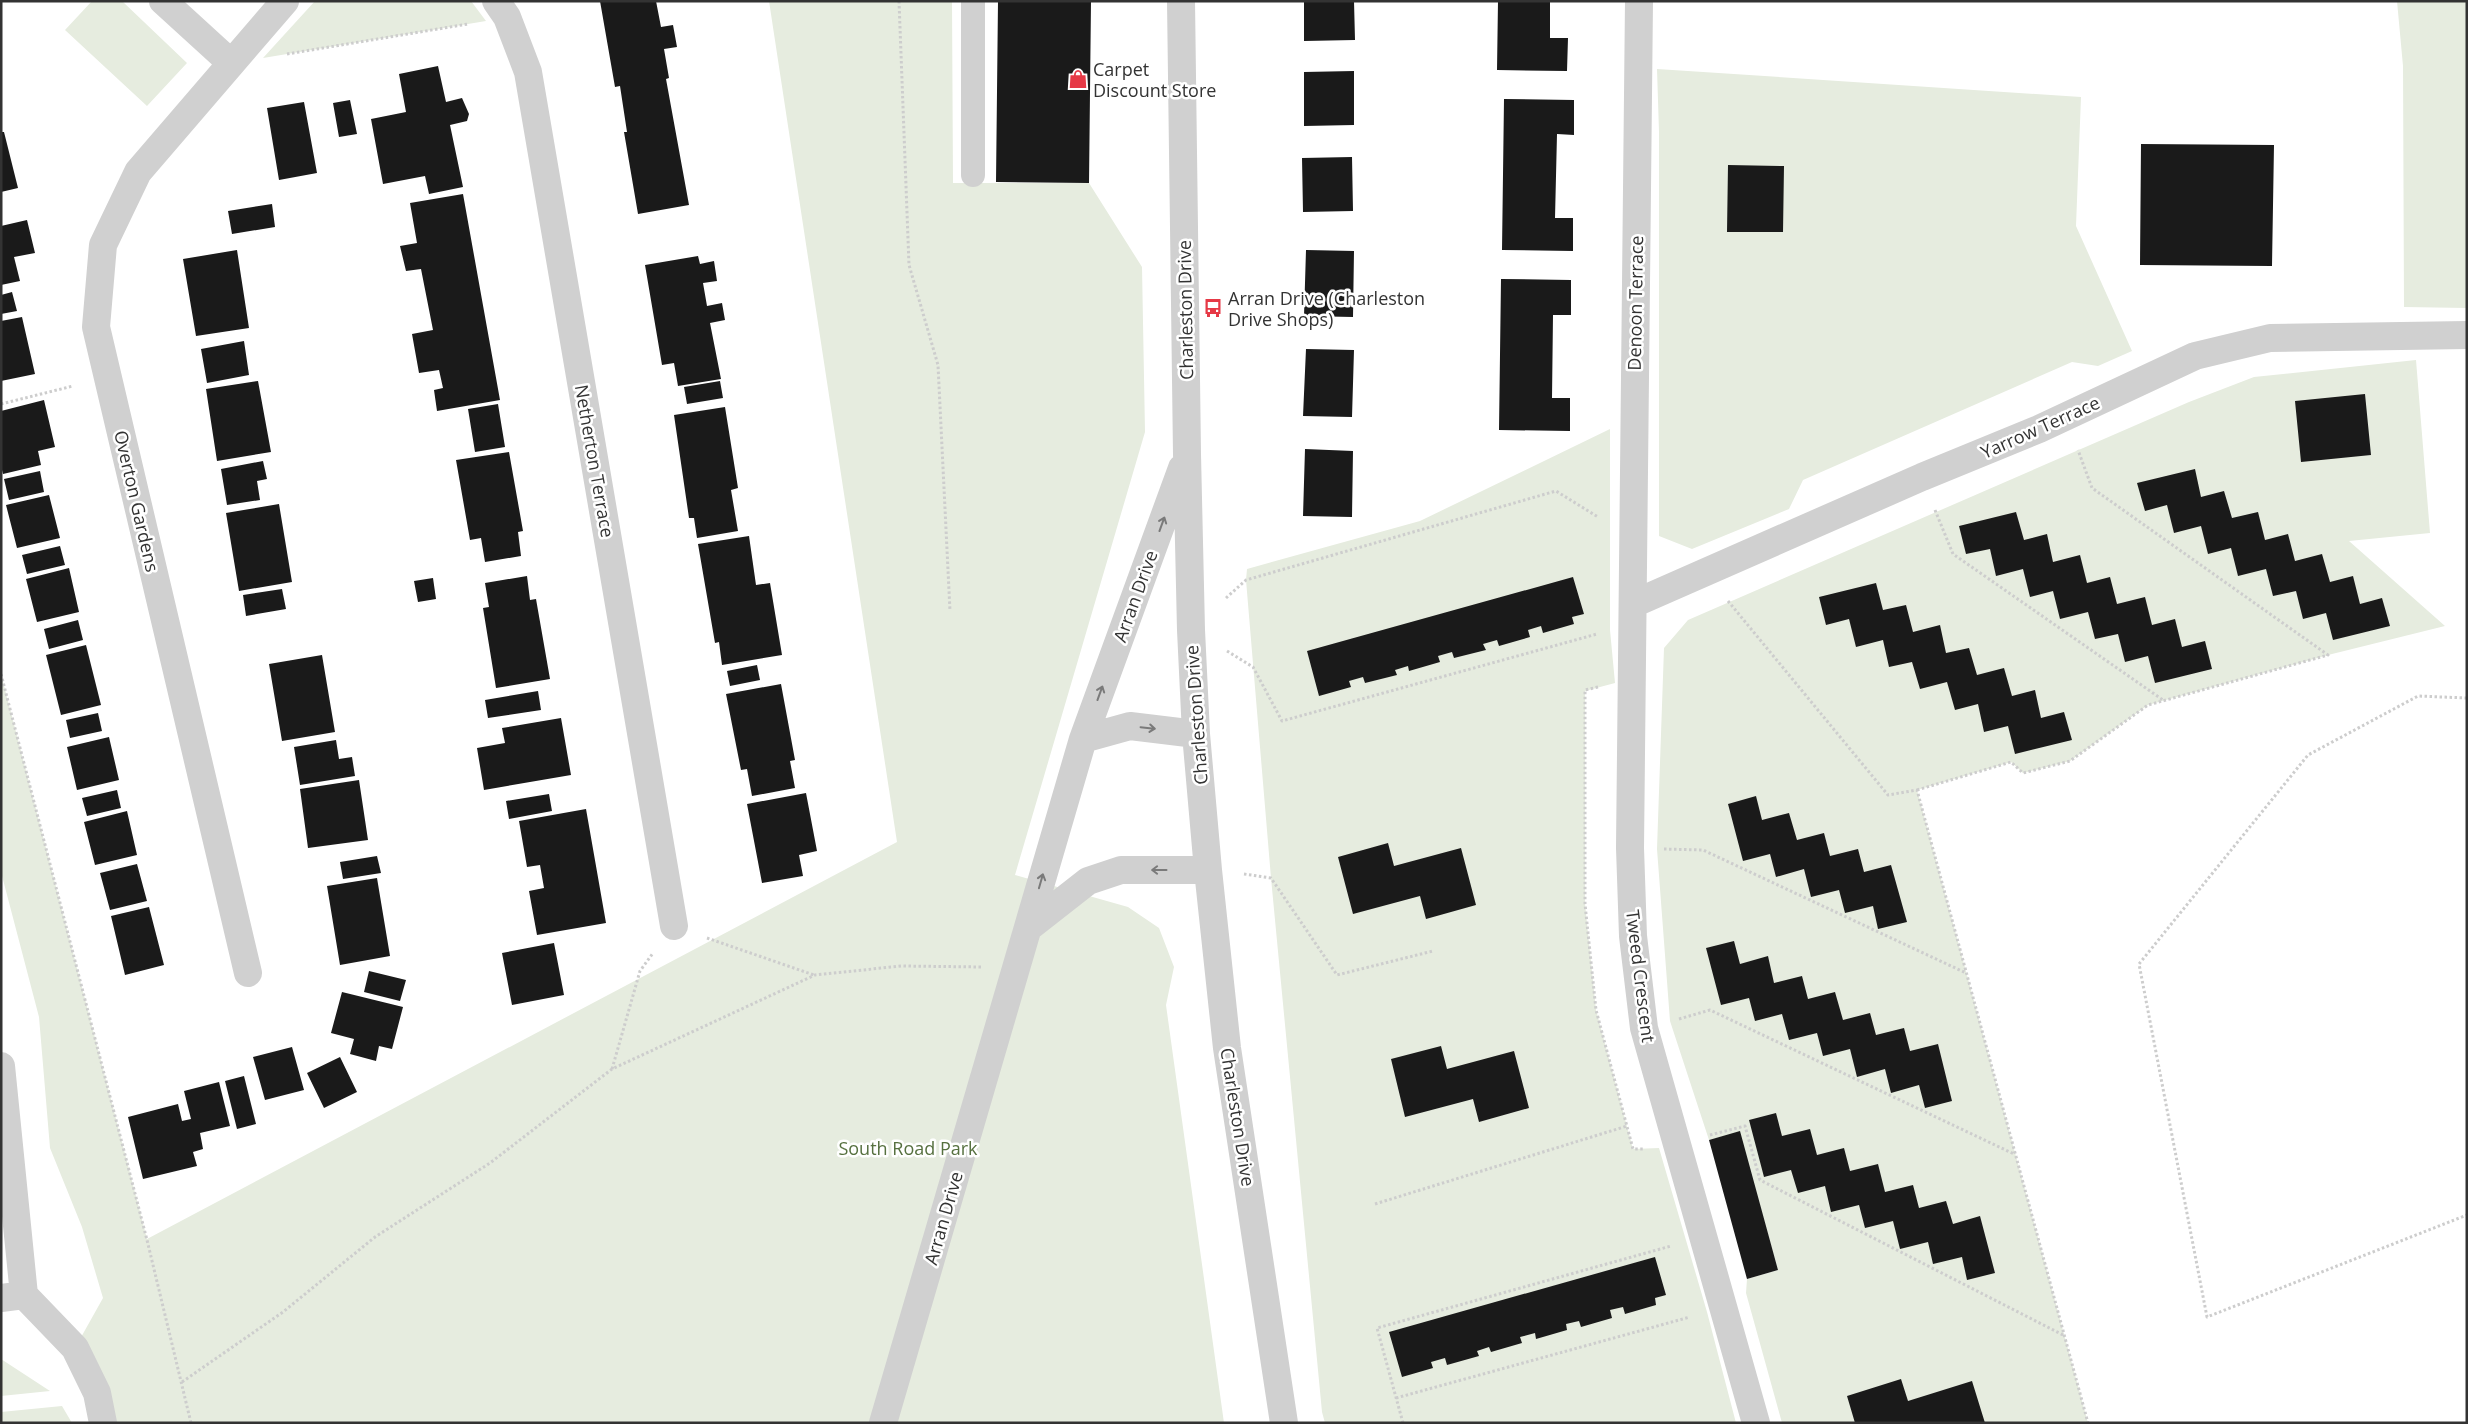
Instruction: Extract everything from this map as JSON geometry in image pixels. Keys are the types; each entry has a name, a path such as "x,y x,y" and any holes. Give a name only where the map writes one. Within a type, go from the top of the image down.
{"street":[{"path":"163,1 231,63"},
{"name":"Overton Gardens","path":"248,973 96,327 103,245 138,172 285,1"},
{"name":"Charleston Drive","path":"1180,1 1187,454 1191,630 1196,734 1227,1048 1284,1423"},
{"name":"Denoon Terrace","path":"1633,604 1632,538 1640,1"},
{"name":"Netherton Terrace","path":"501,9 528,72 674,926"},
{"name":"Yarrow Terrace","path":"1633,604 1705,574 1922,477 2065,417 2194,356 2270,338 2467,335"},
{"name":"Arran Drive","path":"883,1423 1083,739 1187,454"},
{"name":"Tweed Crescent","path":"1633,604 1630,848 1633,936 1644,1028 1756,1423"},
{"path":"1083,739 1130,726 1196,734"},
{"path":"1028,928 1088,881 1121,870 1208,870"},
{"path":"1,1066 13,1296 75,1348 97,1393 103,1423"}],"lane":[{"path":"973,1 973,175"}],"path":[{"path":"899,1 909,265 938,365 950,611"},
{"path":"231,63 501,9"},
{"path":"1,404 108,377"},
{"path":"1705,574 1888,795 1917,790 2011,762 2023,774 2070,761 2148,705 2328,655 2092,488 2065,417"},
{"path":"1922,477 1954,554 2163,701"},
{"path":"1632,538 1556,491 1246,580 1191,630 1254,667 1282,721 1610,630 1633,604"},
{"path":"1,674 182,1382 190,1423"},
{"path":"2467,698 2418,696 2308,755 2139,964 2208,1317 2467,1215"},
{"path":"1917,790 2088,1423"},
{"path":"1703,850 1966,973"},
{"path":"1208,870 1271,878 1337,975 1433,951"},
{"path":"674,926 815,976"},
{"path":"182,1382 283,1312 376,1237 490,1163 612,1069 815,976 901,966 984,967"},
{"path":"612,1069 640,971"},
{"path":"1710,1010 2015,1154"},
{"path":"1375,1204 1627,1126"},
{"path":"1744,1126 1760,1180 2065,1336"},
{"path":"1403,1423 1377,1328 1702,1237"},
{"path":"1396,1398 1722,1308"}],"green space":[{"path":"92,1 122,1 187,63 147,106 65,30"},
{"path":"315,1 471,1 486,21 263,58"},
{"name":"South Road Park","path":"769,1 952,1 953,183 1089,183 1142,267 1145,432 1015,875 1128,907 1159,928 1174,967 1166,1005 1224,1423 103,1423 75,1348 103,1298 82,1227 50,1148 39,1017 1,872 1,674 147,1239 897,842"},
{"path":"2397,1 2467,1 2467,308 2404,307 2403,66"},
{"path":"1657,69 2081,97 2076,226 2132,351 2098,366 2072,362 1803,480 1789,509 1692,549 1659,536 1659,132"},
{"path":"2416,360 2430,533 2349,541 2445,626 2328,655 2148,705 2070,761 2023,773 2011,762 1917,790 2088,1423 1782,1423 1746,1293 1747,1279 1778,1270 1739,1132 1709,1140 1670,1021 1657,849 1664,648 1688,620 2189,402 2254,377"},
{"path":"1610,429 1610,630 1615,683 1585,691 1585,904 1596,1010 1633,1149 1659,1148 1707,1312 1736,1423 1325,1423 1322,1412 1271,878 1246,580 1247,569 1420,521"},
{"path":"1,1359 50,1391 1,1396"},
{"path":"62,1406 72,1423 1,1423 1,1412"}],"building":[{"path":"600,1 656,1 661,27 673,25 677,47 664,49 669,78 666,79 689,205 638,214 624,132 627,132 620,86 615,87"},
{"path":"998,1 1091,1 1089,183 996,182"},
{"path":"1304,1 1354,1 1355,40 1304,41"},
{"path":"1498,1 1550,1 1550,38 1568,38 1567,71 1497,70"},
{"path":"438,66 446,102 462,98 469,114 467,121 450,125 463,187 429,194 425,176 383,184 371,119 406,112 399,74"},
{"path":"1354,71 1354,125 1304,126 1304,72"},
{"path":"1504,99 1574,100 1574,135 1557,134 1555,218 1573,218 1573,251 1502,250"},
{"path":"350,100 357,134 339,137 333,103"},
{"path":"304,102 317,173 279,180 267,108"},
{"path":"1,132 4,132 18,188 1,192"},
{"path":"2141,144 2274,145 2272,266 2140,265"},
{"path":"1352,157 1353,211 1303,212 1302,158"},
{"path":"1728,165 1784,166 1783,232 1727,232"},
{"path":"463,194 500,400 437,411 434,390 443,388 439,370 419,373 412,334 433,330 421,269 406,271 400,246 417,243 410,203"},
{"path":"272,204 275,227 232,234 228,211"},
{"path":"27,220 35,253 14,257 20,281 1,285 1,226"},
{"path":"237,250 249,328 196,336 183,259"},
{"path":"1306,250 1354,251 1353,317 1304,316"},
{"path":"698,256 700,264 714,261 717,281 703,283 707,306 722,303 725,320 710,323 721,379 678,386 674,363 662,365 645,265"},
{"path":"1501,279 1571,280 1571,315 1553,315 1552,398 1570,398 1570,431 1499,430"},
{"path":"12,292 17,311 1,314 1,295"},
{"path":"22,317 35,374 1,381 1,321"},
{"path":"244,341 249,375 207,383 201,349"},
{"path":"1306,349 1354,350 1352,417 1303,416"},
{"path":"258,381 271,452 217,461 206,389"},
{"path":"720,381 723,398 687,404 684,387"},
{"path":"2365,394 2371,455 2301,462 2295,401"},
{"path":"44,400 55,447 38,451 41,465 3,474 1,466 1,411"},
{"path":"498,404 505,447 475,452 468,409"},
{"path":"725,407 738,488 731,490 738,531 697,538 694,518 689,518 674,415"},
{"path":"1305,449 1353,451 1352,517 1303,516"},
{"path":"509,452 523,531 518,532 521,556 485,562 481,538 470,540 456,460"},
{"path":"263,461 267,479 257,481 260,500 227,505 221,469"},
{"path":"2195,469 2201,497 2224,491 2232,518 2258,512 2265,540 2288,534 2295,561 2322,554 2330,582 2353,576 2360,604 2382,598 2390,626 2333,640 2326,613 2303,619 2296,591 2273,596 2266,569 2238,576 2231,548 2208,554 2201,526 2174,533 2167,505 2145,511 2137,483"},
{"path":"40,471 44,492 9,500 4,479"},
{"path":"49,495 60,538 17,548 6,505"},
{"path":"279,504 292,582 239,591 226,513"},
{"path":"2016,512 2024,540 2047,534 2053,562 2080,555 2087,583 2110,577 2117,604 2145,597 2152,625 2175,619 2182,647 2205,641 2212,669 2155,683 2148,656 2125,662 2118,634 2095,639 2088,612 2060,619 2053,591 2030,597 2023,569 1996,576 1990,549 1966,554 1959,526"},
{"path":"749,536 756,585 770,583 782,655 722,665 719,642 715,643 698,544"},
{"path":"60,546 65,565 27,574 22,555"},
{"path":"69,568 79,612 37,622 26,579"},
{"path":"527,576 530,600 536,599 550,679 496,688 483,608 489,607 485,583"},
{"path":"1573,577 1584,614 1572,617 1574,624 1543,633 1541,626 1528,630 1530,637 1499,646 1497,640 1483,644 1486,650 1454,658 1452,652 1438,656 1440,662 1409,671 1408,666 1395,670 1397,675 1365,683 1363,677 1349,681 1351,687 1319,696 1307,651"},
{"path":"433,578 436,599 418,602 414,581"},
{"path":"1876,583 1883,610 1906,605 1913,632 1940,625 1946,653 1969,648 1977,675 2004,668 2012,696 2035,690 2041,718 2064,712 2072,740 2015,754 2008,726 1984,732 1978,704 1955,710 1947,682 1920,689 1912,662 1889,667 1883,640 1856,647 1849,619 1826,625 1819,597"},
{"path":"282,589 286,609 246,616 243,595"},
{"path":"78,620 83,640 49,649 44,629"},
{"path":"86,645 101,705 61,715 46,655"},
{"path":"322,655 335,732 282,741 269,664"},
{"path":"757,665 760,680 730,686 727,671"},
{"path":"781,684 795,760 790,761 795,788 752,796 747,769 741,770 726,694"},
{"path":"538,691 541,710 488,718 485,700"},
{"path":"98,713 102,731 70,738 66,720"},
{"path":"561,718 571,775 484,790 477,748 505,743 502,728"},
{"path":"109,737 119,780 77,790 67,747"},
{"path":"336,740 339,759 352,757 355,776 300,785 294,747"},
{"path":"359,780 368,840 308,848 300,789"},
{"path":"117,790 121,808 87,816 82,798"},
{"path":"806,793 817,851 799,855 803,876 762,883 747,804"},
{"path":"549,794 552,811 509,819 506,801"},
{"path":"1756,796 1762,820 1789,813 1797,840 1824,833 1830,856 1858,849 1864,872 1891,865 1907,922 1878,929 1873,906 1845,913 1839,890 1811,897 1804,869 1776,877 1770,854 1743,861 1728,804"},
{"path":"586,809 606,923 537,935 529,891 544,888 540,865 527,867 519,821"},
{"path":"127,811 137,855 95,865 84,822"},
{"path":"1388,843 1394,866 1461,848 1476,905 1426,919 1420,896 1353,914 1338,857"},
{"path":"377,856 381,873 343,879 340,862"},
{"path":"137,864 147,901 110,910 100,873"},
{"path":"377,878 390,956 340,965 327,886"},
{"path":"149,907 164,965 125,975 111,916"},
{"path":"1734,941 1740,964 1768,956 1774,983 1802,976 1808,999 1835,992 1843,1020 1870,1013 1876,1035 1904,1028 1910,1051 1938,1044 1952,1101 1925,1108 1919,1085 1891,1093 1885,1069 1857,1077 1850,1049 1823,1056 1817,1033 1789,1040 1782,1014 1755,1021 1749,998 1721,1005 1706,948"},
{"path":"554,943 564,995 512,1005 502,953"},
{"path":"369,971 406,980 400,1001 364,992"},
{"path":"342,992 403,1007 392,1049 379,1046 376,1061 350,1054 354,1039 331,1033"},
{"path":"1441,1046 1447,1069 1514,1051 1529,1108 1479,1122 1473,1099 1405,1117 1391,1059"},
{"path":"292,1047 304,1090 265,1100 253,1057"},
{"path":"340,1057 357,1092 324,1108 307,1073"},
{"path":"244,1076 256,1124 237,1129 225,1081"},
{"path":"219,1082 230,1126 200,1133 203,1149 193,1152 197,1166 143,1179 128,1117 178,1104 182,1121 191,1119 184,1091"},
{"path":"1776,1113 1782,1136 1810,1129 1817,1155 1844,1148 1850,1171 1878,1164 1885,1192 1913,1185 1919,1208 1946,1201 1953,1224 1980,1216 1995,1273 1967,1280 1962,1257 1933,1264 1928,1242 1900,1249 1893,1221 1865,1228 1859,1205 1831,1212 1825,1186 1798,1193 1791,1170 1764,1177 1749,1120"},
{"path":"1740,1131 1778,1270 1747,1279 1709,1140"},
{"path":"1655,1257 1666,1295 1655,1298 1656,1305 1625,1314 1623,1307 1610,1310 1612,1318 1581,1327 1579,1321 1566,1324 1567,1330 1536,1339 1535,1333 1520,1337 1522,1343 1491,1352 1489,1347 1477,1351 1479,1356 1447,1365 1445,1358 1431,1362 1433,1368 1402,1377 1389,1332"},
{"path":"1901,1379 1908,1401 1972,1381 1985,1423 1855,1423 1847,1396"}],"place":[{"name":"Carpet Discount Store","path":"1078,79"},
{"name":"Arran Drive (Charleston Drive Shops)","path":"1213,308"}]}
